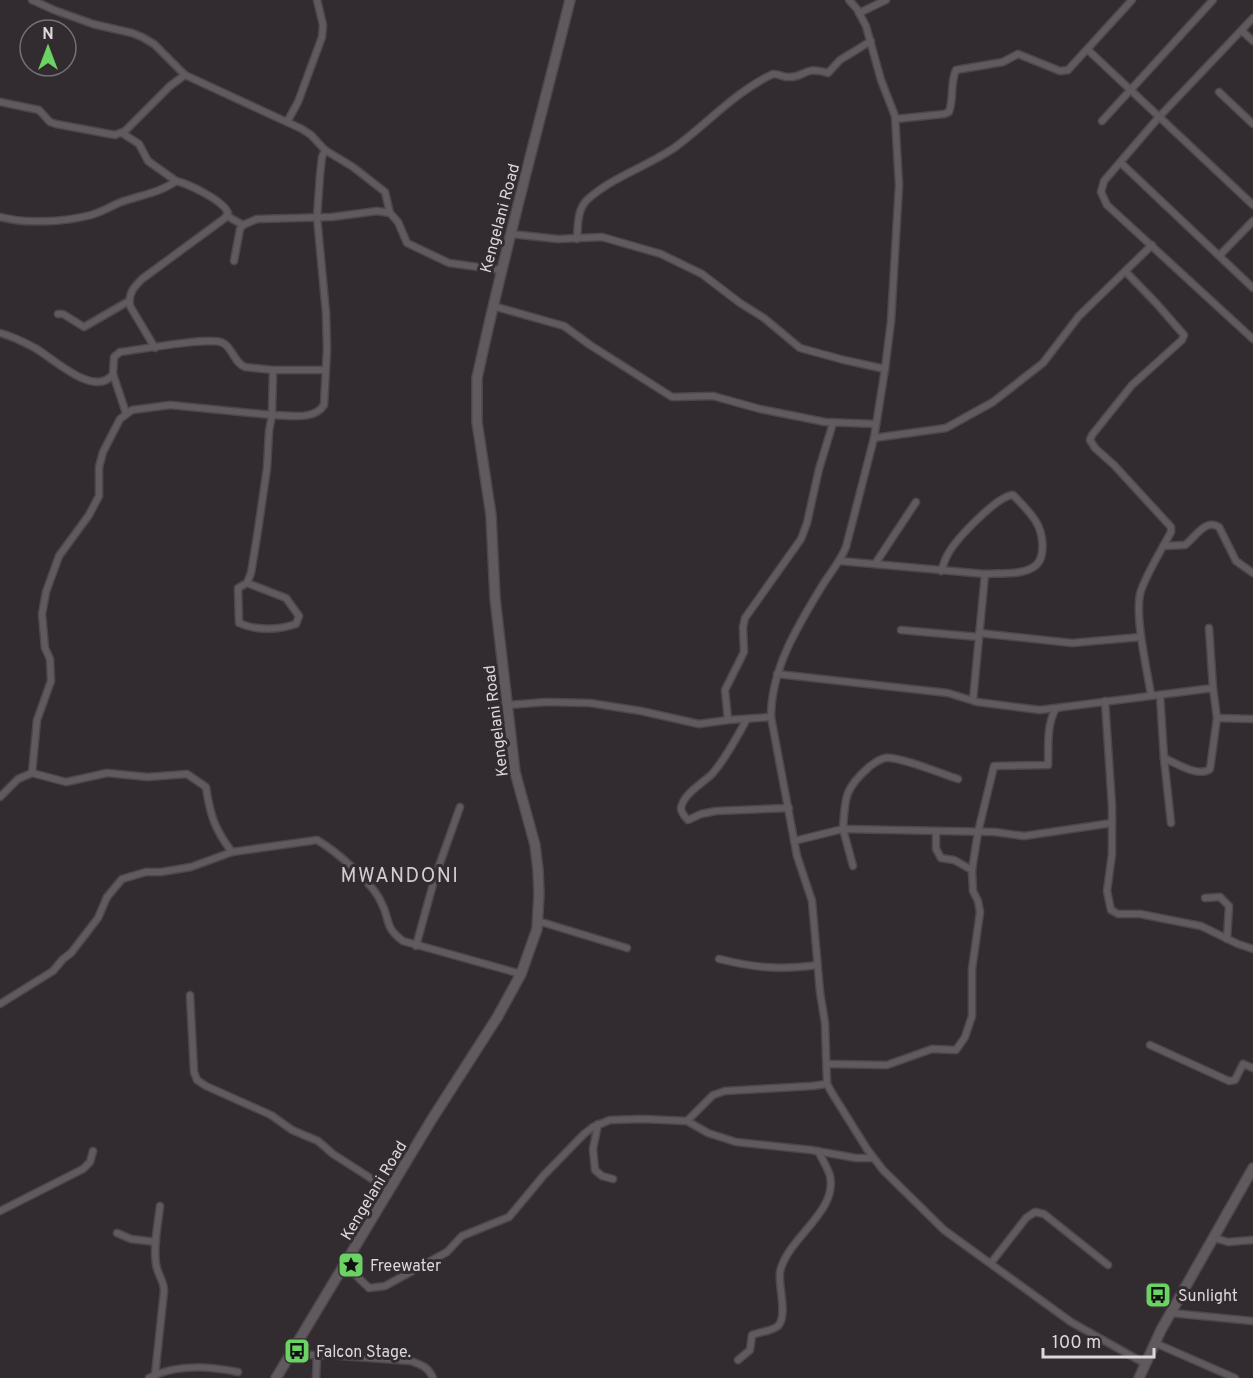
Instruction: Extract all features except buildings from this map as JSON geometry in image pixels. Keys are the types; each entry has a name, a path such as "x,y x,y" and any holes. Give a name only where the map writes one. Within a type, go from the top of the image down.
{"main road":[{"name":"Kengelani Road","path":"276,1378 446,1097 498,1016 521,974 534,941 538,921 539,894 537,860 518,784 495,598 491,515 476,414 477,378 500,270 570,0"},
{"path":"1139,1378 1144,1363 1171,1313 1253,1168"}],"street":[{"path":"32,0 84,21 132,33 153,44 185,75 288,122 311,135 325,150 353,167 385,192 390,213 398,222 407,243 449,263 500,270"},
{"path":"288,122 322,38 323,25 316,0"},
{"path":"849,0 860,13 896,119 899,185 891,321 876,424 846,547 840,561 799,624 777,674 772,693 771,717 794,841 802,876 812,901 817,965 824,1012 827,1084 873,1158 890,1179 944,1230 1071,1322 1144,1363"},
{"path":"860,13 886,0"},
{"path":"896,119 949,112 952,105 953,75 956,70 1003,62 1018,54 1065,71 1072,68 1132,0"},
{"path":"1102,121 1211,1"},
{"path":"1253,18 1159,117 1104,181 1101,192 1107,205 1253,339"},
{"path":"1242,31 1253,41"},
{"path":"577,239 580,210 587,200 626,174 671,150 728,102 773,74 790,77 819,69 828,73 840,60 871,41"},
{"path":"1088,50 1129,91 1253,205"},
{"path":"0,102 39,110 50,122 56,124 115,135 122,133 170,86 185,75"},
{"path":"1219,92 1253,124"},
{"path":"122,133 139,144 148,161 176,181 194,188 225,207 227,216 243,225"},
{"path":"32,773 38,720 51,681 50,659 45,648 42,614 46,592 59,556 89,515 99,496 99,467 103,452 114,429 126,413 146,407 170,405 272,415 313,415 318,413 324,405 326,313 317,217 322,157 325,150"},
{"path":"1120,162 1253,288"},
{"path":"0,217 36,222 80,218 120,202 155,193 176,181"},
{"path":"234,261 238,234 243,225 257,219 361,215 368,212 390,213"},
{"path":"154,348 129,301 132,289 142,279 227,216"},
{"path":"1220,255 1253,221"},
{"path":"511,234 540,238 602,237 661,254 702,274 764,318 800,348 885,369"},
{"path":"873,438 946,428 993,402 1043,363 1080,316 1152,245"},
{"path":"1126,272 1176,325 1184,337 1120,398 1090,440 1095,448 1169,524 1171,532 1140,595 1141,637 1151,695"},
{"path":"58,314 63,314 84,327 129,301"},
{"path":"493,306 564,326 672,397 713,396 760,409 833,423 876,424"},
{"path":"0,333 35,348 88,381 104,381 113,374"},
{"path":"126,413 113,374 116,354 179,342 222,343 241,366 273,370 325,370"},
{"path":"247,583 288,600 299,616 296,624 265,629 246,627 238,623 238,588 247,583 251,573 267,468 273,370"},
{"path":"728,720 725,690 744,652 745,618 801,539 833,423"},
{"path":"840,561 940,571 985,574 1025,571 1041,560 1042,548 1038,524 1013,495 1008,495 968,528 948,554 940,571"},
{"path":"876,564 916,502"},
{"path":"1163,546 1185,545 1199,531 1215,525 1219,527 1236,561 1253,573"},
{"path":"973,700 985,574"},
{"path":"1164,758 1199,772 1208,771 1213,759 1217,718 1209,628"},
{"path":"901,630 1072,644 1141,637"},
{"path":"777,674 948,693 973,700 1032,710 1055,710 1105,701 1213,688"},
{"path":"1160,695 1171,823"},
{"path":"1105,701 1112,806 1112,854 1107,891 1111,910 1118,914 1140,914 1192,923 1253,949"},
{"path":"509,705 546,702 590,703 650,713 691,724 771,717"},
{"path":"827,1064 887,1065 914,1057 932,1048 953,1051 959,1047 968,1031 972,1016 972,969 980,905 973,891 972,870 978,832 994,766 1048,765 1048,732 1050,719 1055,710"},
{"path":"747,718 728,753 711,775 687,798 682,812 688,820 701,814 716,812 789,808"},
{"path":"1217,718 1253,719"},
{"path":"853,866 843,829 849,788 859,776 881,759 894,759 958,779"},
{"path":"0,797 18,779 32,773 66,782 107,773 148,777 187,774 206,787 214,825 232,852"},
{"path":"416,946 435,877 460,807"},
{"path":"794,841 843,829 978,832 1024,836 1112,824"},
{"path":"936,831 936,849 941,858 954,860 972,870"},
{"path":"0,1004 53,971 71,953 98,918 107,897 122,879 146,872 191,867 232,852 318,840 356,872 378,896 387,925 394,934 409,944 462,956 521,974"},
{"path":"1205,898 1220,897 1229,906 1227,939"},
{"path":"538,921 627,948"},
{"path":"719,959 769,969 817,965"},
{"path":"190,995 194,1072 197,1080 213,1090 271,1115 292,1130 318,1141 333,1154 389,1190"},
{"path":"1150,1045 1229,1081 1234,1080 1243,1064 1253,1068"},
{"path":"687,1120 714,1095 725,1092 827,1084"},
{"path":"345,1264 369,1288 381,1287 407,1274 447,1252 462,1236 509,1217 558,1160 598,1124 610,1120 687,1120 708,1133 727,1140 856,1158 873,1158"},
{"path":"598,1124 594,1144 595,1170 602,1176 613,1179"},
{"path":"0,1211 83,1169 90,1162 93,1151"},
{"path":"738,1360 750,1350 752,1335 776,1327 781,1320 779,1280 784,1260 795,1241 818,1215 828,1194 830,1177 818,1151"},
{"path":"160,1206 156,1266 164,1282 164,1291 152,1376 168,1370 195,1368 218,1368 238,1372"},
{"path":"991,1263 1026,1218 1035,1212 1044,1214 1107,1265"},
{"path":"117,1233 131,1239 156,1242"},
{"path":"1215,1238 1224,1242 1253,1240"},
{"path":"1171,1313 1253,1321"},
{"path":"1155,1343 1235,1378"},
{"path":"290,1355 411,1361 423,1365 430,1371 433,1378"},
{"path":"316,1378 317,1355"}],"place":[{"name":"Freewater","path":"351,1265"},
{"name":"Sunlight","path":"1158,1295"},
{"name":"Falcon Stage.","path":"297,1351"}],"district":[{"name":"MWANDONI","path":"400,875"}]}
